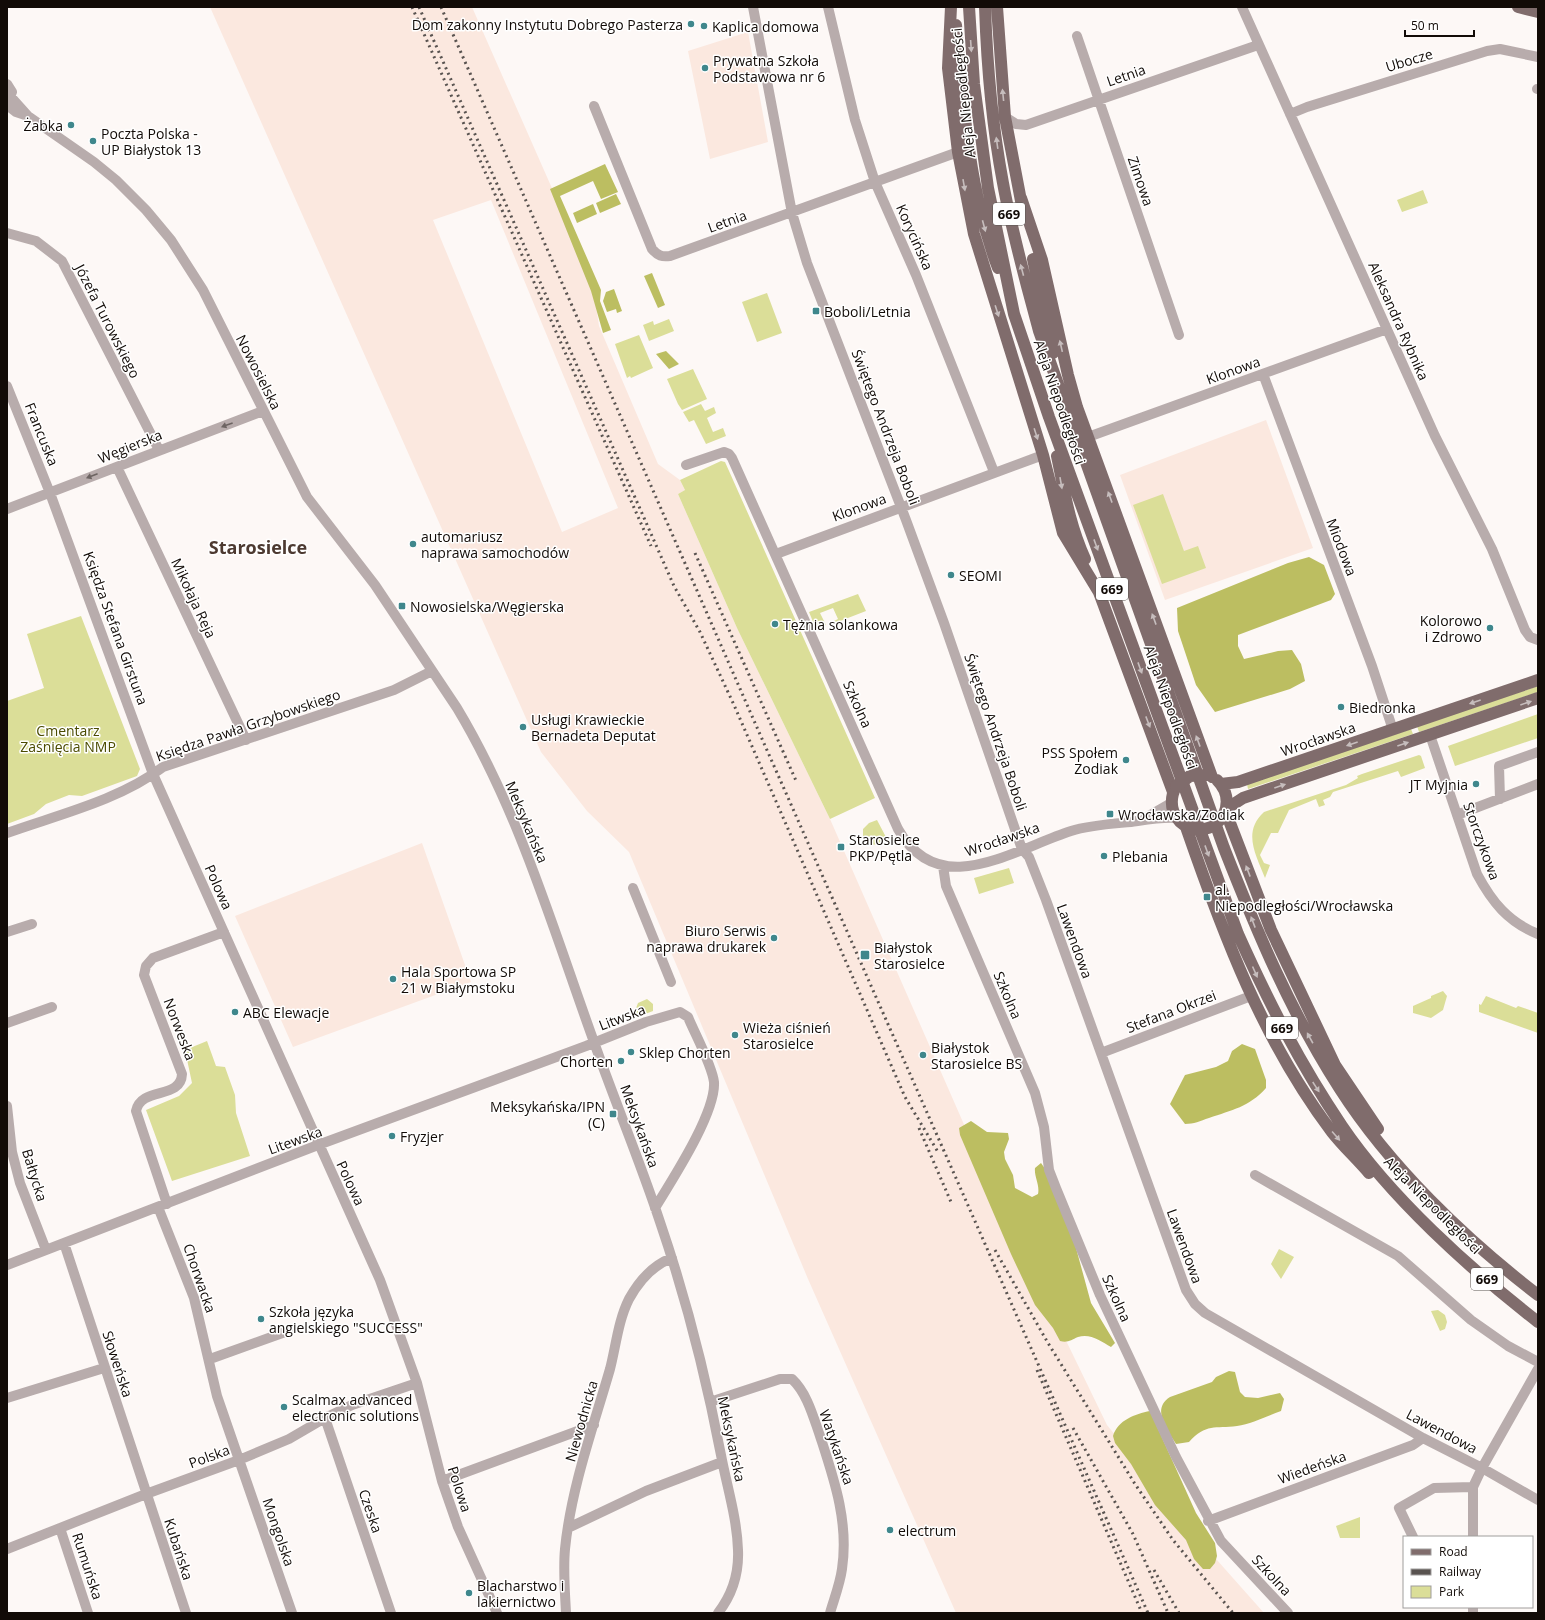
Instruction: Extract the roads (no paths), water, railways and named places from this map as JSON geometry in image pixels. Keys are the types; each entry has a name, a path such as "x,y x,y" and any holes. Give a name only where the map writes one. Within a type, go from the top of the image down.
{"main road":[{"path":"951,7 948,68 958,152 974,234 1043,455 1063,533 1100,594"},
{"path":"954,7 969,144 978,201 989,244 1014,314"},
{"name":"Aleja Niepodległości","path":"969,7 974,84 988,188 1014,314 1049,417 1236,927 1263,990 1305,1069 1343,1127 1388,1184 1457,1253 1538,1322"},
{"name":"Aleja Niepodległości","path":"985,7 989,82 1003,182 1018,254 1039,332 1221,841 1259,936 1281,985 1340,1090 1391,1156 1424,1193 1474,1241 1538,1295"},
{"path":"997,7 1006,117 1047,328 1068,414"},
{"path":"1518,7 1538,12"},
{"path":"1021,198 1042,260 1068,375 1088,437 1213,779 1226,796 1225,813 1271,930 1335,1065 1424,1193"},
{"path":"1049,417 1067,510 1075,536 1100,594 1174,794 1176,818 1189,828 1200,830 1217,824 1225,813 1243,798 1538,698"},
{"name":"Wrocławska","path":"1213,779 1238,782 1538,680"},
{"path":"1174,794 1190,776 1198,774 1213,779"},
{"path":"1189,828 1210,898 1251,996 1293,1074 1333,1133 1403,1211 1457,1253"}],"street":[{"name":"Świętego Andrzeja Boboli","path":"753,7 792,213 807,263 944,622 1022,849"},
{"name":"Korycińska","path":"828,7 853,113 874,182 916,275 994,472"},
{"name":"Aleksandra Rybnika","path":"1242,7 1372,293 1386,330 1435,436 1492,549 1525,630 1530,637 1538,640"},
{"name":"Zimowa","path":"1077,36 1179,335"},
{"name":"Letnia","path":"1006,117 1020,126 1258,44"},
{"name":"Ubocze","path":"1290,114 1307,107 1487,51 1500,49 1538,57"},
{"path":"7,84 12,92 8,102"},
{"name":"Nowosielska","path":"8,102 112,177 135,198 160,226 183,257 203,290 307,497 375,585 432,671"},
{"name":"Letnia","path":"594,106 652,249 657,255 663,257 670,256 792,213 958,152"},
{"name":"Józefa Turowskiego","path":"7,234 36,241 62,261 159,450"},
{"name":"Klonowa","path":"1088,437 1386,330"},
{"name":"Miodowa","path":"1263,374 1372,666 1393,730"},
{"name":"Francuska","path":"7,386 50,493"},
{"name":"Węgierska","path":"7,509 263,411"},
{"name":"Szkolna","path":"686,465 718,452 729,454 776,554 898,829 908,846 914,851 928,860 943,866 946,886 1035,1093 1044,1127 1049,1170 1056,1188 1100,1295 1176,1457 1208,1521 1221,1541 1288,1613"},
{"name":"Klonowa","path":"776,554 1043,455"},
{"name":"Mikołaja Reja","path":"117,467 246,740"},
{"name":"Księdza Stefana Girstuna","path":"50,493 153,774"},
{"name":"Księdza Pawła Grzybowskiego","path":"7,833 106,797 153,774 163,767 394,690 432,671"},
{"name":"Meksykańska","path":"432,671 469,729 507,807 532,868 672,1258 710,1402 736,1525 738,1564 731,1592 718,1613"},
{"name":"Storczykowa","path":"1430,735 1477,874 1488,896 1501,911 1514,922 1538,934"},
{"path":"1500,799 1499,766 1538,752"},
{"name":"Polowa","path":"153,774 318,1145 380,1280 417,1383 442,1481 458,1527 498,1613"},
{"path":"1457,815 1538,784"},
{"name":"Wrocławska","path":"1141,820 1174,794"},
{"name":"Wrocławska","path":"943,866 968,867 1084,828 1141,820 1176,818"},
{"name":"Lawendowa","path":"1022,849 1029,857 1046,900 1186,1290 1195,1304 1205,1313 1423,1438 1482,1468 1538,1500"},
{"path":"633,888 672,982"},
{"path":"7,932 32,924"},
{"name":"Norweska","path":"163,1205 136,1111 137,1105 143,1099 177,1087 182,1082 182,1074 144,975 146,966 153,958 224,932"},
{"name":"Stefana Okrzei","path":"1101,1053 1251,996"},
{"path":"7,1023 52,1007"},
{"name":"Litwska","path":"594,1043 661,1017 680,1012 688,1017 712,1072 714,1090 702,1125 672,1181 655,1208"},
{"name":"Litewska","path":"7,1265 318,1145 594,1043"},
{"name":"Bałtycka","path":"7,1106 10,1153 46,1250"},
{"path":"1255,1175 1398,1256 1471,1320 1508,1346 1538,1362"},
{"name":"Chorwacka","path":"163,1205 194,1298 210,1359 217,1396 239,1460"},
{"name":"Słoweńska","path":"64,1243 146,1494"},
{"name":"Niewodnicka","path":"566,1613 565,1551 568,1528 583,1461 615,1350 620,1322 629,1300 640,1281 656,1266 672,1258"},
{"path":"210,1359 288,1331"},
{"path":"7,1398 104,1368"},
{"path":"1473,1536 1473,1487 1482,1468 1538,1369"},
{"name":"Watykańska","path":"710,1402 780,1379 792,1379 801,1387 815,1422 838,1489 843,1525 842,1570 830,1613"},
{"name":"Polska","path":"7,1549 146,1494 239,1460 289,1439 325,1418 352,1406 417,1383"},
{"name":"Czeska","path":"325,1418 391,1613"},
{"path":"442,1481 594,1425"},
{"name":"Wiedeńska","path":"1208,1521 1413,1445 1423,1438"},
{"name":"Mongolska","path":"239,1460 292,1613"},
{"path":"568,1528 646,1491 722,1462"},
{"path":"1413,1536 1399,1508 1434,1488 1473,1487"},
{"name":"Kubańska","path":"146,1494 186,1613"},
{"name":"Rumuńska","path":"60,1528 88,1613"}],"railway":[{"path":"412,7 651,546"},
{"path":"419,7 674,586 700,632 734,705 905,1097 938,1152"},
{"path":"441,7 1148,1613"},
{"path":"695,553 797,783"},
{"path":"919,1128 951,1202"},
{"path":"995,1250 1048,1343 1135,1484 1173,1540 1233,1613"},
{"path":"1037,1370 1142,1613"},
{"path":"1073,1428 1133,1534 1168,1613"},
{"path":"1154,1570 1179,1613"}],"place":[{"name":"Dom zakonny Instytutu Dobrego Pasterza","path":"691,24"},
{"name":"Kaplica domowa","path":"704,26"},
{"name":"Prywatna Szkoła Podstawowa nr 6","path":"705,68"},
{"name":"Żabka","path":"71,125"},
{"name":"Poczta Polska - UP Białystok 13","path":"93,141"},
{"name":"Boboli/Letnia","path":"816,311"},
{"name":"automariusz naprawa samochodów","path":"413,544"},
{"name":"SEOMI","path":"951,575"},
{"name":"Nowosielska/Węgierska","path":"402,606"},
{"name":"Tężnia solankowa","path":"775,624"},
{"name":"Kolorowo i Zdrowo","path":"1490,628"},
{"name":"Biedronka","path":"1341,707"},
{"name":"Usługi Krawieckie Bernadeta Deputat","path":"523,727"},
{"name":"PSS Społem Zodiak","path":"1126,760"},
{"name":"JT Myjnia","path":"1476,784"},
{"name":"Wrocławska/Zodiak","path":"1110,814"},
{"name":"Starosielce PKP/Pętla","path":"841,847"},
{"name":"Plebania","path":"1104,856"},
{"name":"al. Niepodległości/Wrocławska","path":"1207,897"},
{"name":"Biuro Serwis naprawa drukarek","path":"774,938"},
{"name":"Białystok Starosielce","path":"865,955"},
{"name":"Hala Sportowa SP 21 w Białymstoku","path":"393,979"},
{"name":"ABC Elewacje","path":"235,1012"},
{"name":"Wieża ciśnień Starosielce","path":"735,1035"},
{"name":"Sklep Chorten","path":"631,1052"},
{"name":"Białystok Starosielce BS","path":"923,1055"},
{"name":"Chorten","path":"621,1061"},
{"name":"Meksykańska/IPN (C)","path":"613,1114"},
{"name":"Fryzjer","path":"392,1136"},
{"name":"Szkoła języka angielskiego \"SUCCESS\"","path":"261,1319"},
{"name":"Scalmax advanced electronic solutions","path":"284,1407"},
{"name":"electrum","path":"890,1530"},
{"name":"Blacharstwo i lakiernictwo","path":"469,1593"}],"district":[{"name":"Starosielce","path":"258,547"}],"park label":[{"name":"Cmentarz Zaśnięcia NMP","path":"68,738"}]}
